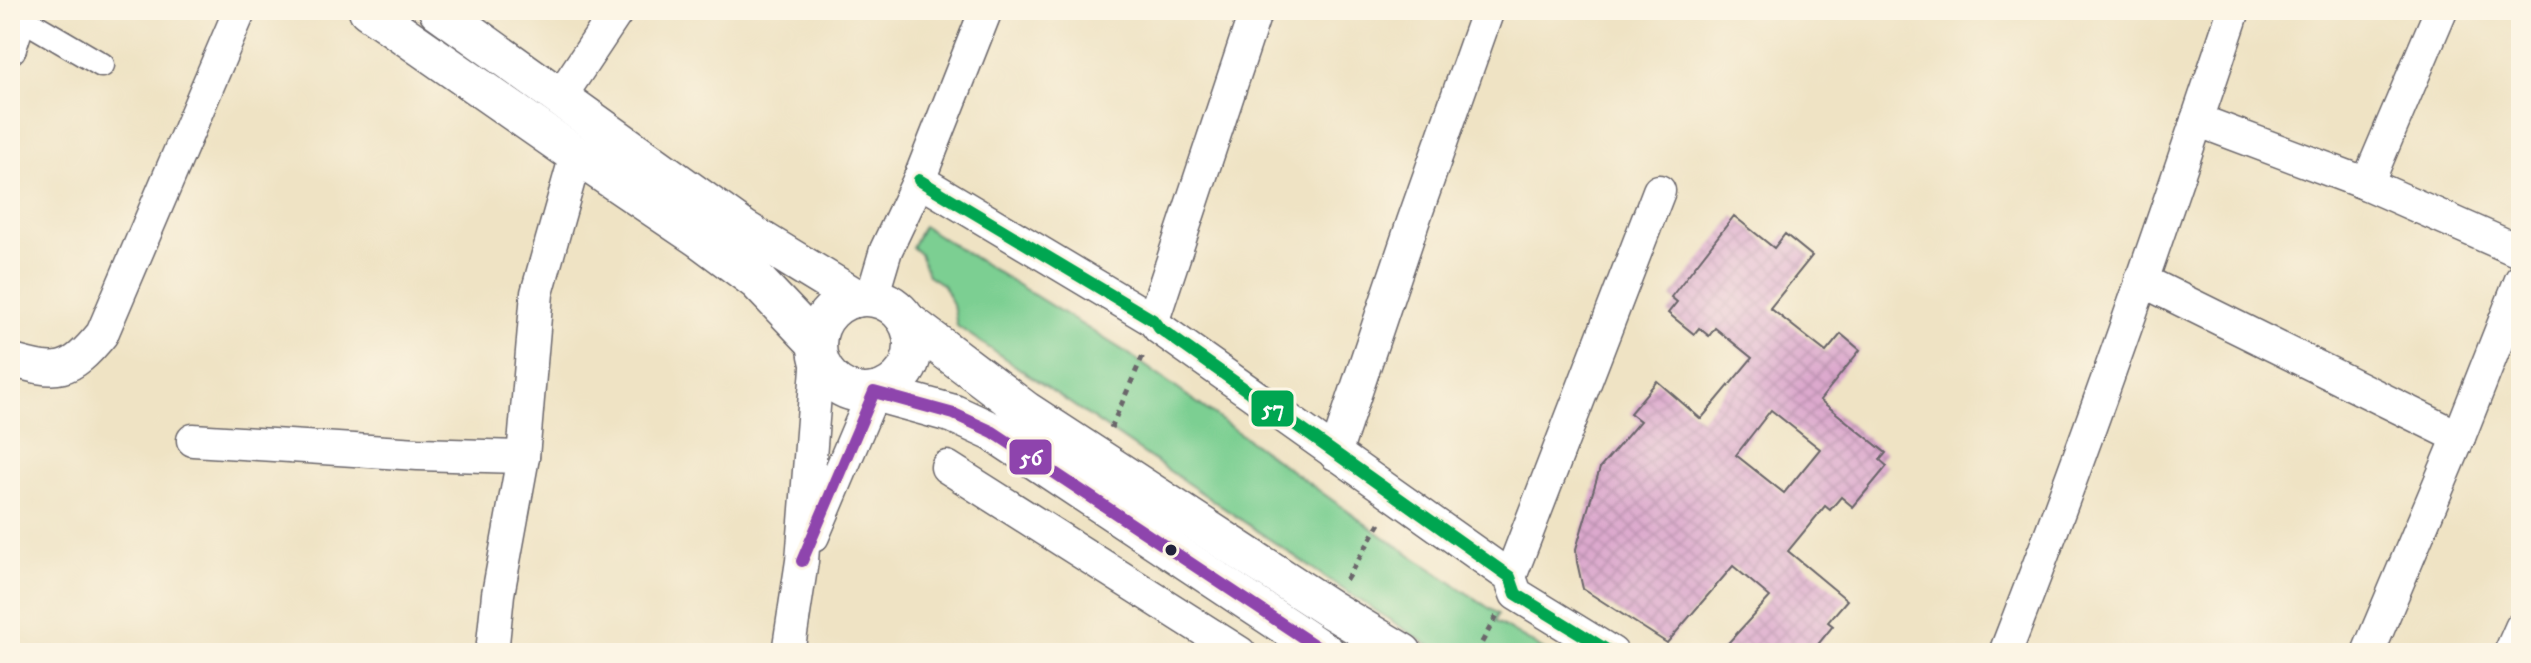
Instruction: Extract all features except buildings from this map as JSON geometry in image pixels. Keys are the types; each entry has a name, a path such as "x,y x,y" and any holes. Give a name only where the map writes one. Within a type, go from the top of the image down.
{"street":[{"path":"10,360 42,369 63,368 84,357 102,334 240,10"},
{"path":"368,10 757,281 818,350 823,369 833,381 859,393 874,392 954,414 993,432 1326,653"},
{"path":"438,10 743,229 864,298 886,302 1026,411 1328,608 1403,653"},
{"path":"560,97 618,10"},
{"path":"788,653 802,561 819,332 832,310 864,298 919,180 986,10"},
{"path":"1156,324 1256,10"},
{"path":"1335,454 1488,10"},
{"path":"2005,653 2040,565 2234,10"},
{"path":"2367,184 2441,10"},
{"path":"10,48 15,14 102,65"},
{"path":"2197,120 2367,184 2521,252"},
{"path":"492,653 498,594 523,457 537,293 576,155"},
{"path":"919,180 1156,324 1510,577 1516,594 1612,653"},
{"path":"1510,577 1659,191"},
{"path":"2141,280 2459,437"},
{"path":"2368,653 2521,280"},
{"path":"802,561 874,392 903,375 909,363 913,349 907,321"},
{"path":"193,440 418,454 523,457"},
{"path":"947,467 1240,653"},
{"path":"2510,653 2521,628"}],"path":[{"path":"1097,456 1156,324"},
{"path":"1328,608 1374,530 1399,497"}],"green space":[{"path":"923,226 1129,354 1374,530 1498,614 1495,621 1549,653 1441,653 1341,588 957,326 953,305 943,285 928,275 920,254 912,247"}],"transit line":[{"name":"57","path":"919,180 1153,320 1159,328 1510,577 1516,594 1612,653"},
{"name":"56","path":"802,561 874,392 954,414 993,432 1326,653"}]}
